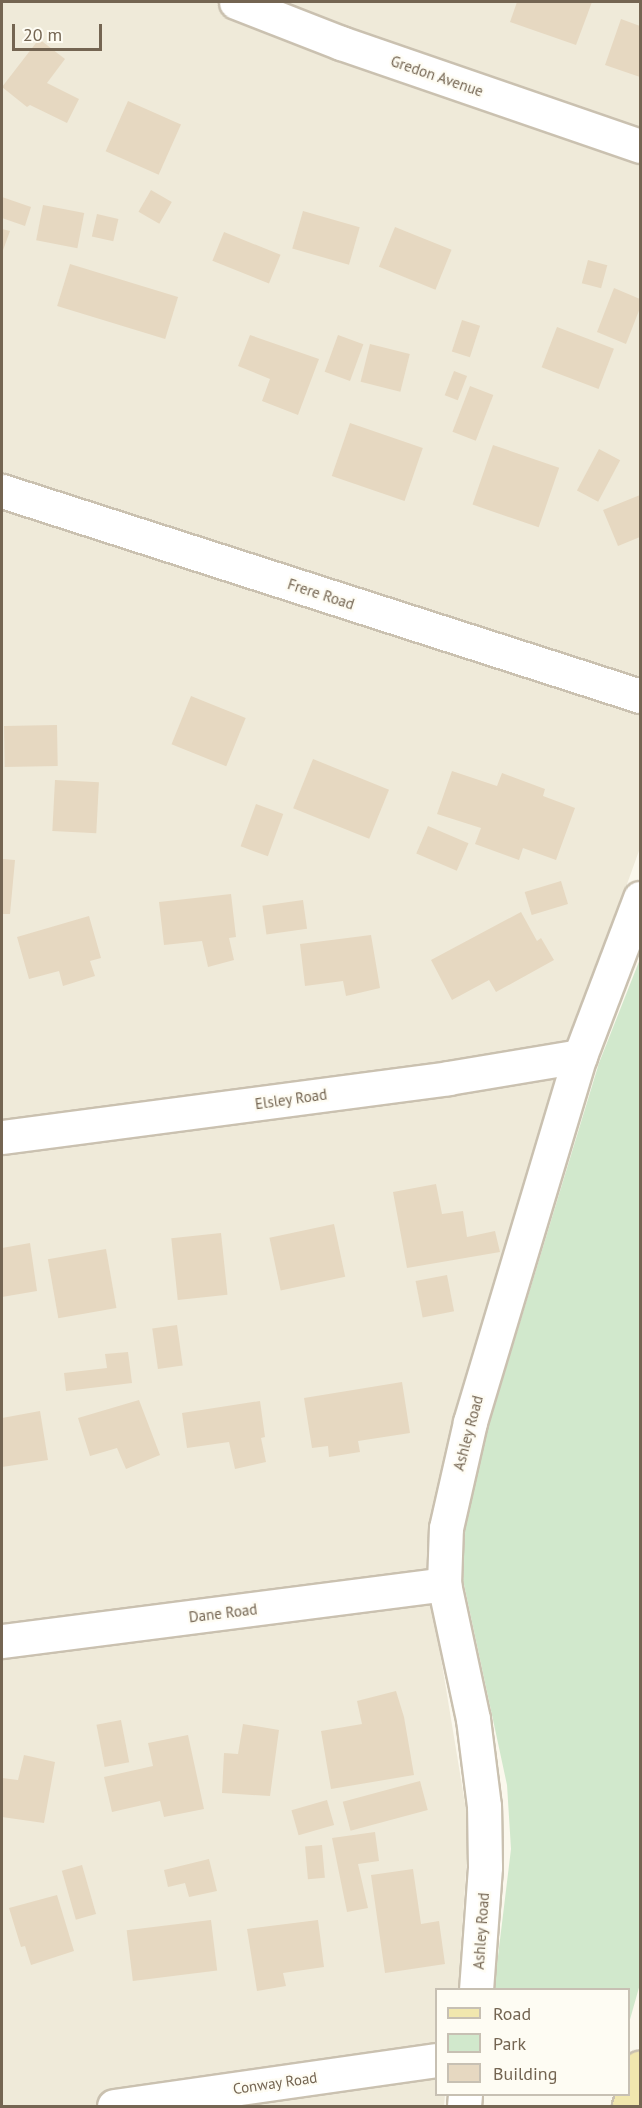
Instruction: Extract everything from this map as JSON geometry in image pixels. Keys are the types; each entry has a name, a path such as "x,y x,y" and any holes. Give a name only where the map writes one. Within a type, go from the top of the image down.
{"main road":[{"path":"629,2106 640,2066"}],"street":[{"name":"Gredon Avenue","path":"236,2 340,43 640,146"},
{"name":"Frere Road","path":"2,491 640,696"},
{"name":"Ashley Road","path":"476,1988 485,1867 484,1806 473,1719 444,1584 446,1528 458,1465 580,1056 640,898"},
{"name":"Elsley Road","path":"2,1137 436,1080 580,1056"},
{"name":"Dane Road","path":"2,1641 444,1584"},
{"name":"Conway Road","path":"114,2106 435,2060"}],"shaded area":[{"path":"2,2 640,2 640,848 557,1079 432,1513 426,1567 469,1828 458,1988 435,1988 435,2096 445,2096 444,2106 2,2106"}],"green space":[{"path":"640,959 640,1984 630,2019 630,1988 494,1988 511,1849 507,1785 463,1580 465,1522 480,1454 599,1063"}],"building":[{"path":"517,2 592,2 576,45 510,22"},
{"path":"621,19 640,26 640,77 605,65"},
{"path":"39,39 65,59 47,83 79,99 67,123 30,105 27,107 2,87"},
{"path":"128,101 181,125 159,175 106,151"},
{"path":"151,190 172,202 159,224 138,212"},
{"path":"2,197 31,207 25,226 2,218"},
{"path":"43,205 84,213 77,248 36,240"},
{"path":"303,211 360,227 349,265 292,248"},
{"path":"97,214 118,219 113,241 92,236"},
{"path":"395,227 452,250 435,290 379,267"},
{"path":"2,229 10,231 2,253"},
{"path":"224,232 281,255 269,284 212,261"},
{"path":"588,260 607,265 601,288 582,283"},
{"path":"70,264 178,297 165,339 57,306"},
{"path":"614,288 640,299 640,308 626,344 597,332"},
{"path":"462,320 480,326 470,357 452,351"},
{"path":"557,327 614,349 599,389 542,367"},
{"path":"250,335 319,359 298,415 262,401 270,379 238,366"},
{"path":"338,335 363,344 350,381 325,372"},
{"path":"370,344 410,354 400,392 361,382"},
{"path":"454,371 467,376 458,400 445,395"},
{"path":"470,386 493,395 476,441 452,432"},
{"path":"350,423 423,448 405,501 332,476"},
{"path":"493,445 559,468 539,527 472,505"},
{"path":"599,449 620,460 598,502 577,490"},
{"path":"640,495 640,537 618,546 603,510"},
{"path":"191,696 246,718 226,766 172,744"},
{"path":"57,725 58,766 5,767 4,726"},
{"path":"313,759 389,790 369,839 293,808"},
{"path":"452,771 497,786 502,773 545,789 543,796 575,808 556,860 523,848 519,860 475,844 481,828 437,814"},
{"path":"55,780 99,782 96,833 52,831"},
{"path":"256,804 283,814 268,856 241,846"},
{"path":"428,826 469,843 457,871 416,854"},
{"path":"2,859 15,860 10,914 2,914"},
{"path":"561,881 568,904 532,915 525,892"},
{"path":"231,894 236,937 229,938 234,960 208,967 202,941 164,945 159,902"},
{"path":"303,900 307,929 266,934 262,906"},
{"path":"521,912 537,941 541,938 554,960 496,992 489,980 452,1000 431,960"},
{"path":"89,916 101,958 90,961 95,976 63,986 59,971 29,979 17,937"},
{"path":"371,935 380,988 346,996 343,981 305,986 300,944"},
{"path":"436,1184 442,1214 463,1211 467,1237 495,1231 500,1252 407,1268 393,1192"},
{"path":"334,1224 345,1277 281,1291 269,1238"},
{"path":"221,1233 227,1295 178,1300 171,1238"},
{"path":"30,1243 37,1291 2,1297 2,1248"},
{"path":"106,1249 116,1308 58,1318 48,1259"},
{"path":"447,1275 454,1311 423,1317 416,1281"},
{"path":"177,1325 183,1366 158,1369 152,1328"},
{"path":"128,1352 132,1383 66,1391 64,1373 107,1368 105,1354"},
{"path":"402,1382 410,1433 358,1441 360,1452 329,1457 328,1446 312,1448 304,1398"},
{"path":"139,1400 160,1455 126,1469 117,1448 90,1456 78,1418"},
{"path":"260,1401 265,1437 261,1438 266,1462 235,1469 229,1442 187,1448 182,1413"},
{"path":"40,1411 48,1460 2,1467 2,1418"},
{"path":"396,1691 404,1717 414,1775 331,1789 321,1731 362,1724 357,1701"},
{"path":"121,1720 129,1762 105,1767 96,1725"},
{"path":"243,1724 279,1730 270,1796 222,1793 224,1753 238,1754"},
{"path":"188,1735 204,1809 164,1817 160,1801 112,1812 104,1777 153,1766 148,1743"},
{"path":"24,1755 55,1762 44,1823 2,1817 2,1778 18,1780"},
{"path":"420,1781 428,1810 350,1831 343,1802"},
{"path":"327,1800 334,1825 299,1835 291,1810"},
{"path":"375,1832 379,1861 358,1864 368,1908 347,1912 332,1838"},
{"path":"322,1845 325,1878 308,1879 305,1846"},
{"path":"209,1859 217,1891 189,1897 185,1883 168,1887 164,1870"},
{"path":"82,1865 96,1914 76,1920 62,1871"},
{"path":"413,1869 421,1924 439,1921 445,1964 385,1973 371,1875"},
{"path":"57,1895 74,1951 31,1965 25,1946 21,1947 9,1908"},
{"path":"211,1920 217,1971 133,1981 127,1930"},
{"path":"318,1920 324,1967 283,1973 286,1986 257,1991 247,1929"}]}
